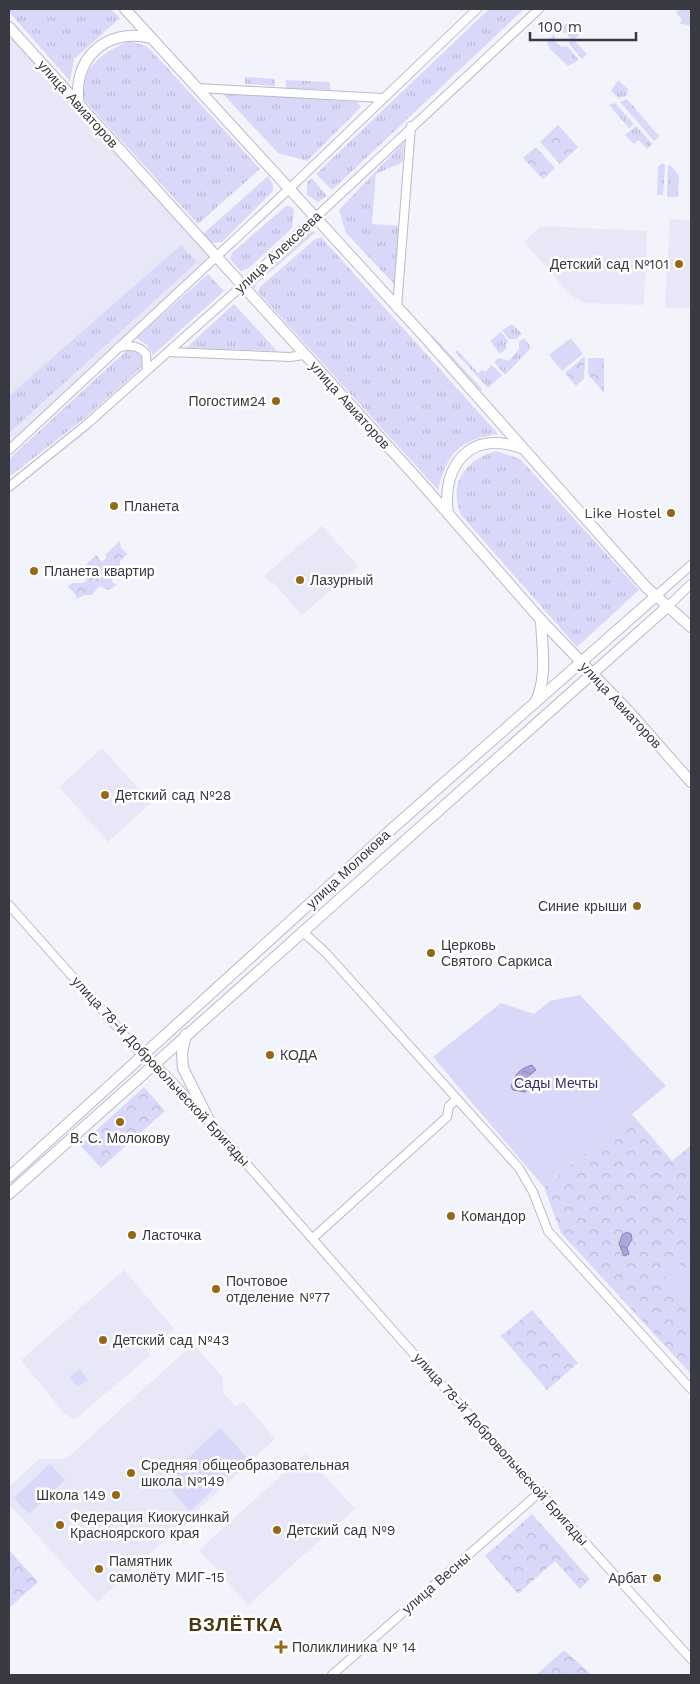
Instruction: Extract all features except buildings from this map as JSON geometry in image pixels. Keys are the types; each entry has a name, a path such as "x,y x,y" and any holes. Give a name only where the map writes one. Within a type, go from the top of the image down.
{"main road":[{"path":"125,9 656,596 691,627"},
{"name":"улица Авиаторов","path":"9,27 217,256 541,620 634,716 691,782"},
{"path":"79,106 77,92 80,75 87,59 101,46 119,37 135,34 151,38"},
{"path":"448,515 447,484 454,466 465,454 479,445 511,444 522,449"},
{"name":"улица Молокова","path":"9,1177 394,828 656,596"},
{"name":"улица Молокова","path":"9,1194 186,1034 667,607"},
{"path":"534,706 541,691 543,676 541,620"},
{"path":"186,1034 182,1053 183,1068 211,1124"}],"street":[{"path":"9,450 289,189 477,9"},
{"name":"улица Алексеева","path":"10,485 168,352 243,285 411,126 539,9"},
{"path":"198,88 383,98"},
{"path":"397,308 411,126"},
{"path":"120,347 138,346 143,350 146,354 147,370"},
{"path":"168,352 290,357 304,355"},
{"name":"улица Молокова","path":"656,596 691,565"},
{"name":"улица Молокова","path":"667,607 691,584"},
{"name":"улица 78-й Добровольческой Бригады","path":"9,905 142,1055 154,1063 211,1124 404,1343 691,1659"},
{"path":"302,931 327,954 520,1168 534,1192 548,1231 555,1241 691,1390"},
{"path":"313,1238 446,1117 449,1106 457,1099"},
{"name":"улица Весны","path":"332,1675 540,1491"}],"shaded area":[{"path":"9,27 217,256 9,450"},
{"name":"Детский сад №101","path":"670,219 691,220 691,308 665,308"},
{"path":"541,226 647,231 644,305 583,303 578,298 575,300 524,242"},
{"path":"322,526 358,566 302,615 273,582 271,584 264,576"},
{"name":"Детский сад №28","path":"102,748 151,803 108,842 59,787"},
{"name":"Детский сад №43","path":"124,1270 174,1329 147,1350 151,1355 74,1420 63,1412 21,1360"},
{"name":"Средняя общеобразовательная школа №149","path":"193,1344 223,1378 223,1392 235,1406 244,1402 275,1439 97,1602 9,1504 9,1487 39,1459 66,1459"},
{"name":"Детский сад №9","path":"305,1454 355,1509 248,1605 199,1550"}],"green space":[{"path":"9,9 111,9 120,18 74,59 70,81 9,12"},
{"path":"489,9 524,9 332,190 316,174"},
{"path":"680,9 691,9 691,26 679,23 682,20 676,12"},
{"path":"568,22 579,35 574,40 587,54 582,59 569,44 570,39 567,33 557,31"},
{"path":"554,34 557,44 562,47 567,46 579,60 568,66 550,49 547,42"},
{"path":"130,41 148,47 260,169 198,224 85,101 84,80 95,63 111,50"},
{"path":"245,77 275,79 275,86 245,84"},
{"path":"286,80 330,82 330,90 286,88"},
{"path":"618,80 628,89 627,96 618,98 611,91"},
{"path":"221,92 357,102 361,107 307,161 278,153"},
{"path":"627,99 659,136 654,141 620,102"},
{"path":"615,103 634,124 629,128 609,105"},
{"path":"558,125 578,147 560,164 540,142"},
{"path":"636,126 652,144 647,149 639,140 634,144 625,135"},
{"path":"404,142 403,162 376,174 372,224 399,226 396,286 346,233 339,210"},
{"path":"536,147 555,168 543,179 523,158"},
{"path":"662,163 665,165 663,195 657,195 658,167"},
{"path":"668,165 679,175 678,197 667,197"},
{"path":"268,176 273,184 273,191 222,242 212,243 203,234"},
{"path":"312,178 327,196 318,202 307,195 307,182"},
{"path":"286,206 290,206 294,210 292,228 249,268 241,271 230,259 232,253"},
{"path":"310,231 316,232 256,284 255,288 252,288 253,284"},
{"path":"321,237 498,434 473,440 457,450 446,466 438,490 258,292 260,287 314,240"},
{"path":"181,245 197,262 9,433 9,396"},
{"path":"208,274 224,291 153,355 147,345 136,338"},
{"path":"234,304 277,351 186,348"},
{"path":"512,324 522,334 516,339 509,339 502,330"},
{"path":"501,332 508,341 507,348 500,354 490,341"},
{"path":"432,335 483,390 480,390 431,337"},
{"path":"524,338 530,349 505,375 494,362 499,358 509,361 519,349 519,342"},
{"path":"571,338 583,354 562,371 549,355"},
{"path":"136,348 143,356 143,366 85,418 9,477 9,459 127,350"},
{"path":"457,350 478,373 482,370 485,372 492,365 502,375 488,388 455,352"},
{"path":"585,356 584,379 576,386 565,373"},
{"path":"588,358 604,358 604,393 588,374"},
{"path":"496,451 520,459 639,590 577,647 461,515 457,493 458,483 462,474 476,460"},
{"path":"120,541 121,548 128,553 120,561 120,568 114,573 112,582 117,585 109,590 99,586 92,595 85,595 76,599 76,595 68,587 72,583 83,583 87,580 79,571 96,555 102,562 106,558 106,554"},
{"name":"Сады Мечты","path":"580,995 666,1086 544,1187 433,1057 501,1003 534,1014 550,1001"},
{"path":"144,1087 165,1111 101,1168 80,1145"},
{"path":"632,1114 672,1161 691,1145 691,1374 561,1233 544,1187"},
{"path":"691,1260 691,1299 687,1285 686,1299 680,1302 670,1297 671,1283 665,1282 666,1274 674,1275 674,1265 678,1262 680,1263 683,1275 686,1274 687,1264"},
{"path":"532,1310 578,1363 547,1390 501,1336"},
{"path":"80,1369 88,1380 78,1387 70,1377"},
{"path":"220,1428 247,1458 190,1511 163,1481"},
{"path":"50,1464 65,1480 29,1514 14,1498"},
{"path":"532,1514 590,1579 580,1589 555,1561 518,1594 485,1556"},
{"path":"9,1550 38,1582 9,1608"},
{"path":"564,1650 592,1675 536,1675"}],"water":[{"path":"532,1065 536,1070 526,1078 529,1089 525,1092 513,1090 511,1087 516,1075 524,1068"},
{"path":"627,1232 631,1234 632,1239 627,1248 629,1254 624,1256 619,1244 622,1235"}],"place":[{"name":"Детский сад №101","path":"679,264"},
{"name":"Погостим24","path":"276,401"},
{"name":"Планета","path":"114,506"},
{"name":"Like Hostel","path":"671,513"},
{"name":"Планета квартир","path":"34,571"},
{"name":"Лазурный","path":"300,580"},
{"name":"Детский сад №28","path":"105,795"},
{"name":"Синие крыши","path":"637,906"},
{"name":"Церковь Святого Саркиса","path":"431,953"},
{"name":"КОДА","path":"270,1055"},
{"name":"В. С. Молокову","path":"120,1122"},
{"name":"Командор","path":"451,1216"},
{"name":"Ласточка","path":"132,1235"},
{"name":"Почтовое отделение №77","path":"216,1289"},
{"name":"Детский сад №43","path":"103,1340"},
{"name":"Средняя общеобразовательная школа №149","path":"131,1473"},
{"name":"Школа 149","path":"116,1495"},
{"name":"Федерация Киокусинкай Красноярского края","path":"60,1525"},
{"name":"Детский сад №9","path":"277,1530"},
{"name":"Памятник самолёту МИГ-15","path":"99,1569"},
{"name":"Арбат","path":"657,1578"},
{"name":"Поликлиника № 14","path":"281,1647"}],"district":[{"name":"ВЗЛЁТКА","path":"236,1624"}]}
